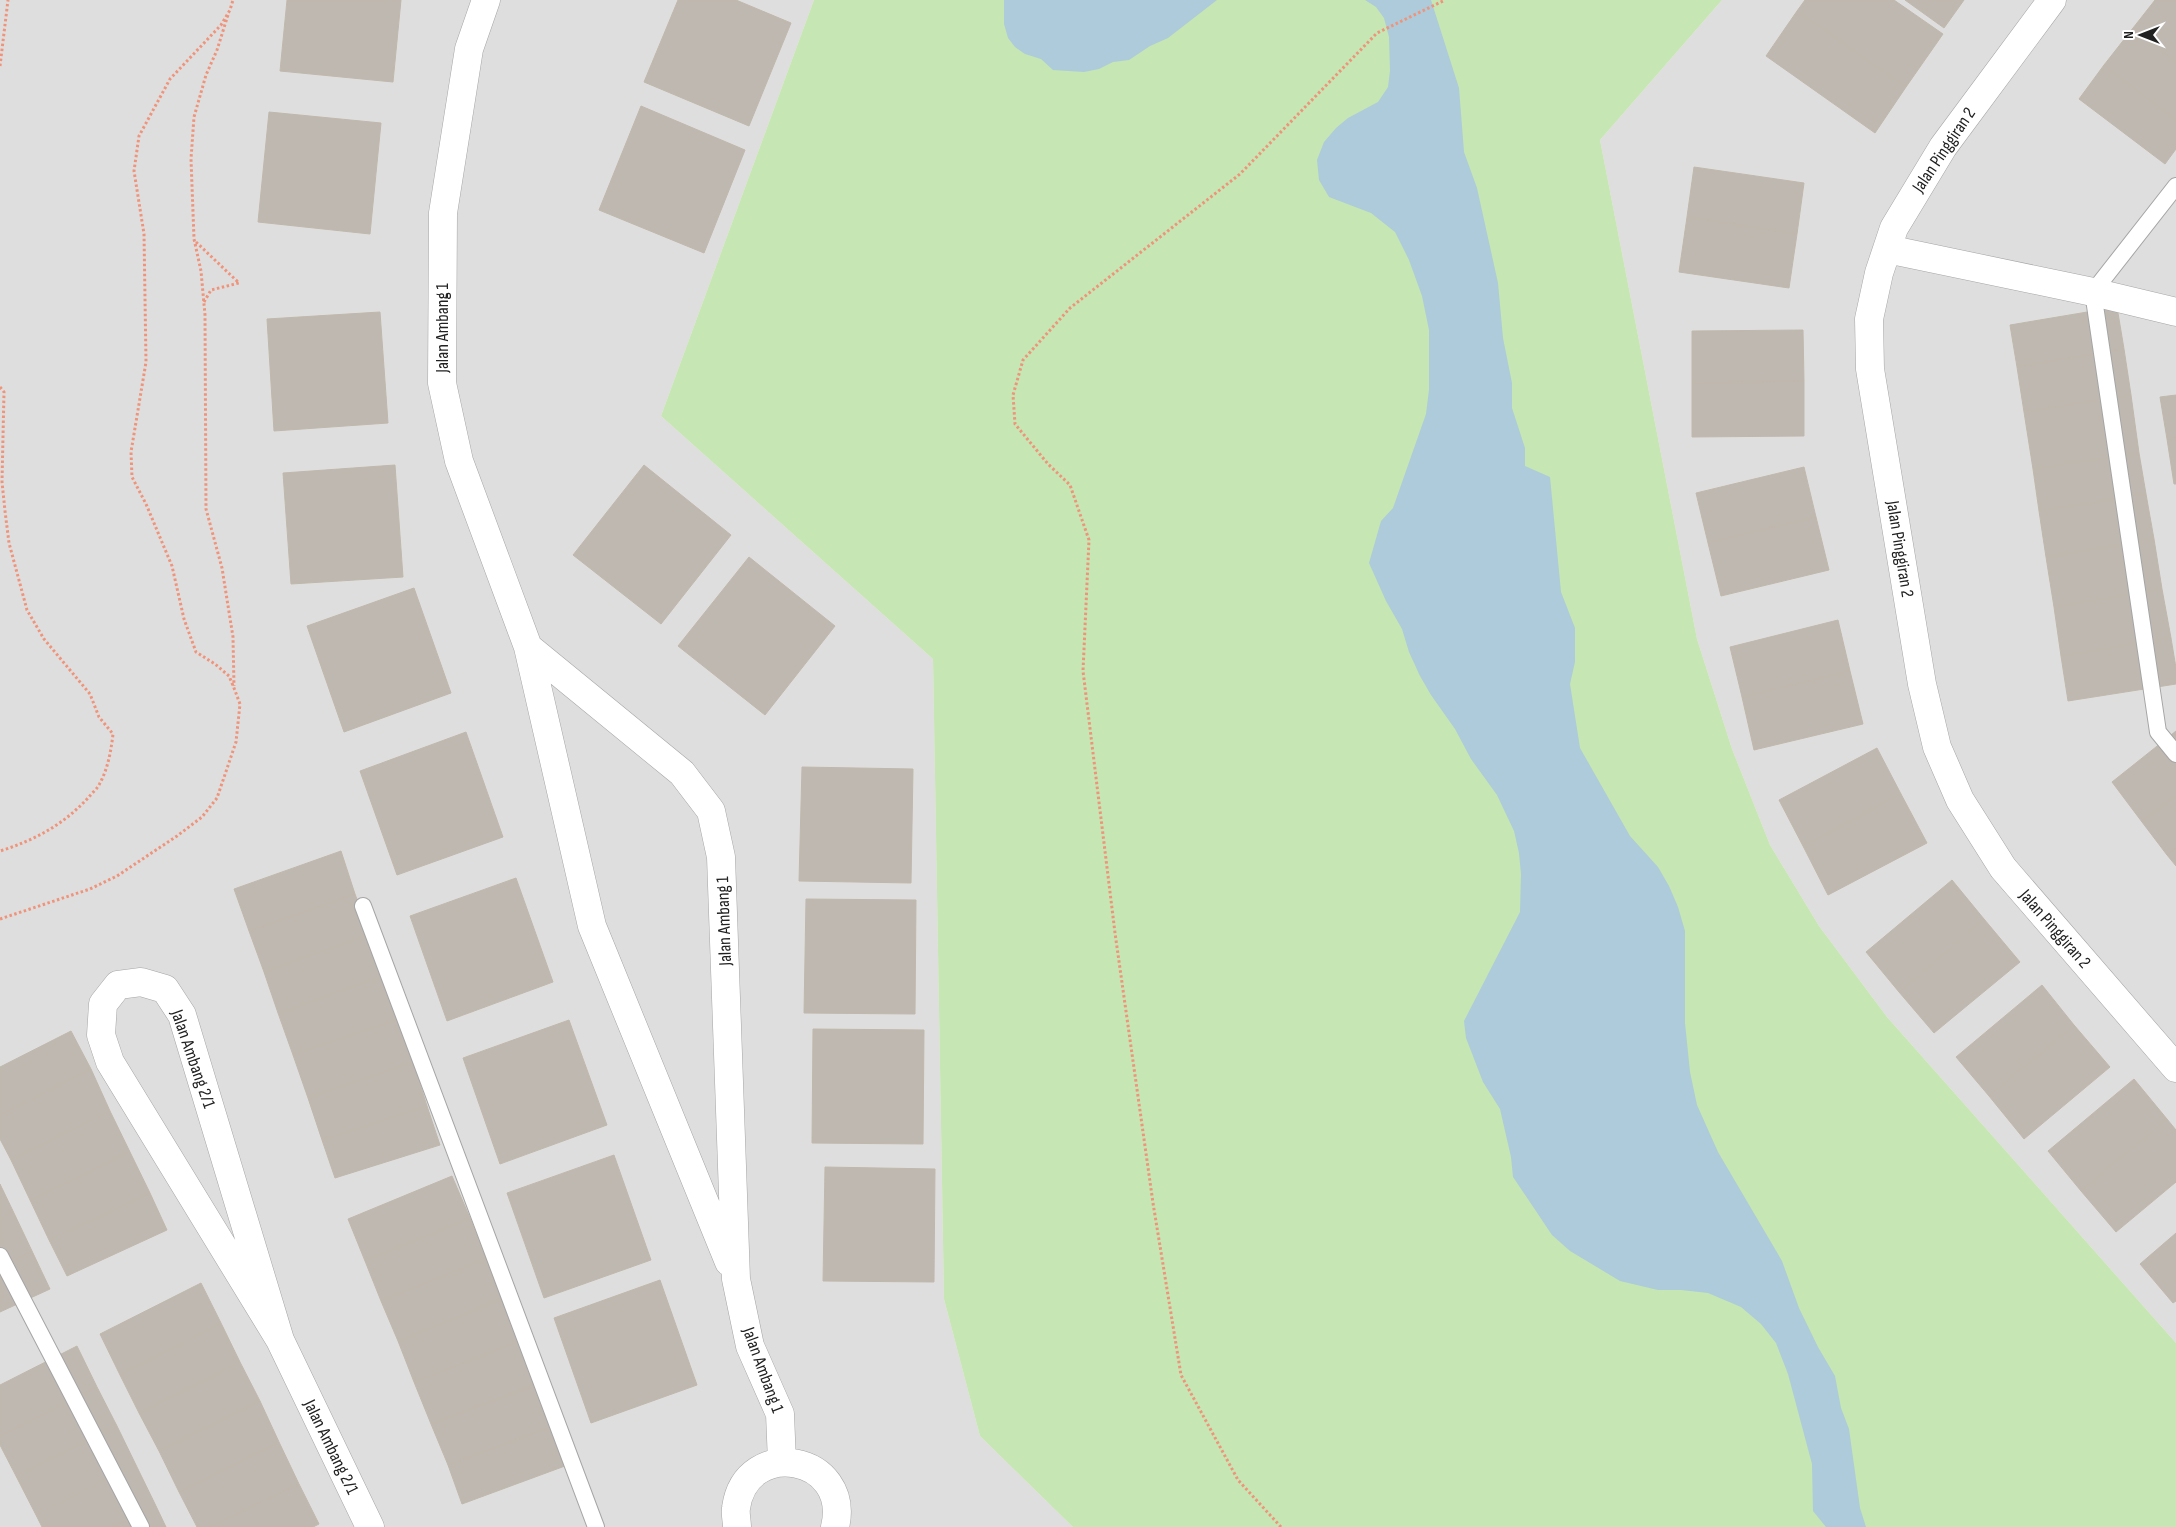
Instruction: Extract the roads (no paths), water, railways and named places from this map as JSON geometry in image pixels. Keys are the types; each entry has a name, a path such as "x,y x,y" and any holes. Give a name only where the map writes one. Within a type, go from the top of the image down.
{"street":[{"name":"Jalan Ambang 1","path":"486,0 469,49 443,212 442,382 459,461 528,647 592,926 736,1279"},
{"name":"Jalan Pinggiran 2","path":"2052,0 1943,147 1894,228 1879,274 1869,319 1870,369 1922,684 1936,747 1960,800 2003,868 2176,1068"},
{"path":"1887,249 2094,292 2176,312"},
{"name":"Jalan Ambang 1","path":"528,647 682,773 711,811 721,857 736,1279 750,1346 780,1414 782,1462"},
{"name":"Jalan Ambang 2/1","path":"280,1340 182,1015 165,989 141,982 118,985 103,1004 101,1035 110,1062 280,1340 370,1527"},
{"path":"737,1527 735,1509 740,1492 750,1477 765,1466 782,1462 804,1464 822,1475 835,1493 838,1515 835,1527"}],"lane":[{"path":"2176,186 2094,292 2158,732 2176,754"},
{"path":"363,906 596,1527"},
{"path":"0,1256 141,1527"}],"water":[{"path":"1004,0 1217,0 1168,38 1150,46 1129,60 1113,62 1099,69 1084,72 1053,70 1041,59 1025,54 1015,47 1008,38 1004,24"},
{"path":"1365,0 1431,0 1459,88 1464,152 1477,188 1498,283 1503,338 1512,383 1512,408 1525,448 1525,466 1550,477 1561,592 1575,628 1575,662 1570,684 1580,748 1630,836 1658,867 1678,907 1685,931 1685,1023 1690,1072 1697,1105 1718,1152 1782,1261 1799,1308 1835,1376 1841,1408 1849,1429 1860,1508 1866,1527 1826,1527 1813,1511 1812,1464 1788,1374 1776,1343 1761,1324 1741,1307 1708,1293 1658,1290 1620,1281 1570,1251 1552,1235 1513,1177 1511,1157 1500,1109 1483,1082 1466,1038 1464,1021 1520,912 1521,874 1519,853 1514,831 1497,795 1471,759 1455,729 1420,676 1409,652 1402,629 1386,601 1369,563 1381,521 1393,508 1426,414 1429,390 1429,330 1422,296 1409,260 1395,232 1371,213 1329,197 1319,180 1317,160 1324,142 1348,118 1378,102 1388,87 1390,71 1389,37 1384,18 1376,7"}]}
